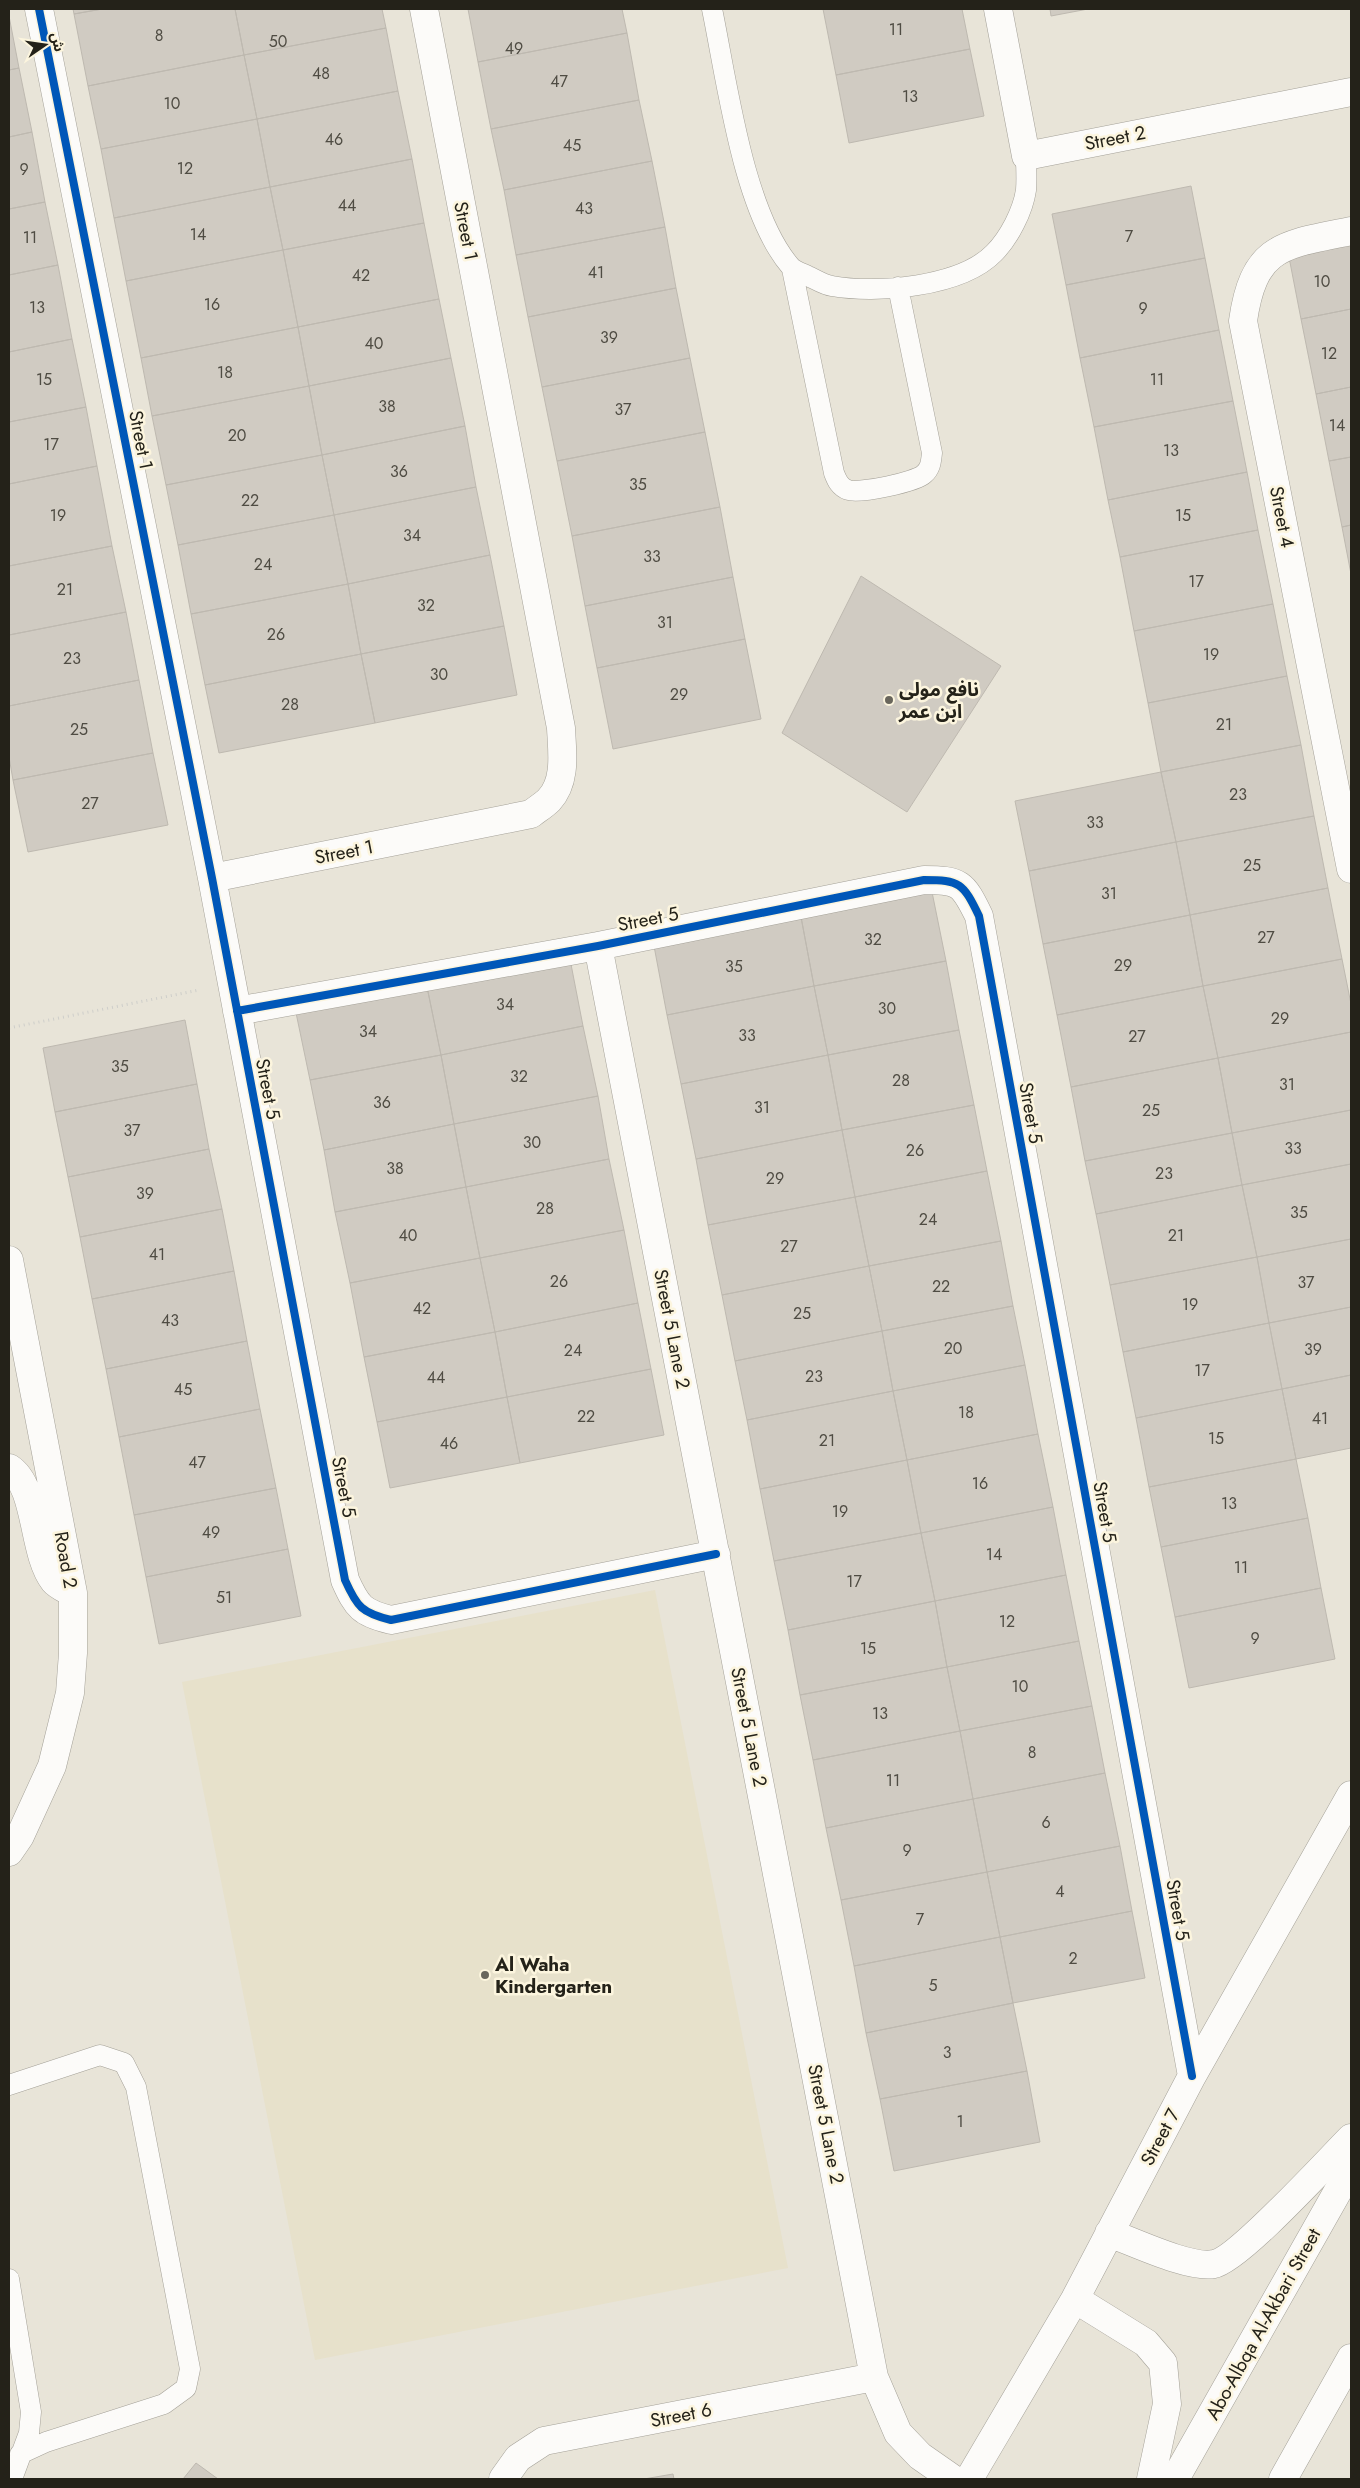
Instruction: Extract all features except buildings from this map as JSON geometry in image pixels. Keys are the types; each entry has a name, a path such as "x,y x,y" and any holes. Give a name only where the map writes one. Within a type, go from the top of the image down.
{"street":[{"name":"Street 1","path":"39,9 212,878 530,814 550,800 558,785 563,762 561,728 424,9"},
{"path":"998,9 1026,156"},
{"name":"Street 2","path":"1026,156 1351,92"},
{"name":"Street 4","path":"1351,230 1283,248 1266,259 1257,271 1247,292 1244,321 1351,869"},
{"name":"Street 5","path":"212,878 345,1580 355,1602 369,1613 391,1620 716,1554"},
{"name":"Street 5","path":"237,1011 598,946 924,880 949,880 959,885 968,894 980,925 1192,2076"},
{"name":"Street 5 Lane 2","path":"598,946 874,2378 898,2433 920,2456 953,2479"},
{"name":"Road 2","path":"9,1260 73,1594 73,1653 70,1693 55,1756 20,1836 9,1852"},
{"path":"9,1468 16,1472 28,1499 44,1559 54,1582 73,1594"},
{"name":"Street 7","path":"969,2479 1075,2299 1192,2076 1351,1794"},
{"path":"1109,2233 1195,2264 1216,2264 1252,2238 1351,2138"},
{"name":"Abo-Albqa Al-Akbari Street","path":"1175,2479 1351,2168"},
{"path":"1075,2299 1146,2343 1163,2363 1167,2404 1151,2479"},
{"path":"1283,2479 1351,2361"},
{"name":"Street 6","path":"503,2479 518,2458 544,2441 874,2378"}],"lane":[{"path":"712,9 744,161 761,214 776,244 792,269 834,473 839,484 849,490 861,491 914,480 924,475 931,465 932,453 898,287"},
{"path":"792,269 830,286 873,289 898,287 966,273 994,253 1016,221 1026,190 1026,156"},
{"path":"9,2085 100,2055 124,2063 136,2087 190,2369 186,2388 164,2404 46,2442 20,2454"},
{"path":"9,2279 31,2412 29,2433 12,2479"}],"path":[{"path":"9,1028 232,983"}],"shaded area":[{"name":"Al Waha Kindergarten","path":"655,1590 788,2268 315,2360 182,1682"}],"cycle path":[{"path":"39,9 212,878 345,1580 353,1597 362,1608 373,1615 391,1620 716,1554"},
{"path":"237,1011 598,946 924,880 946,881 964,890 979,916 1192,2076"}],"place":[{"name":"نافع مولى ابن عمر","path":"889,700"},
{"name":"Al Waha Kindergarten","path":"485,1975"}]}
